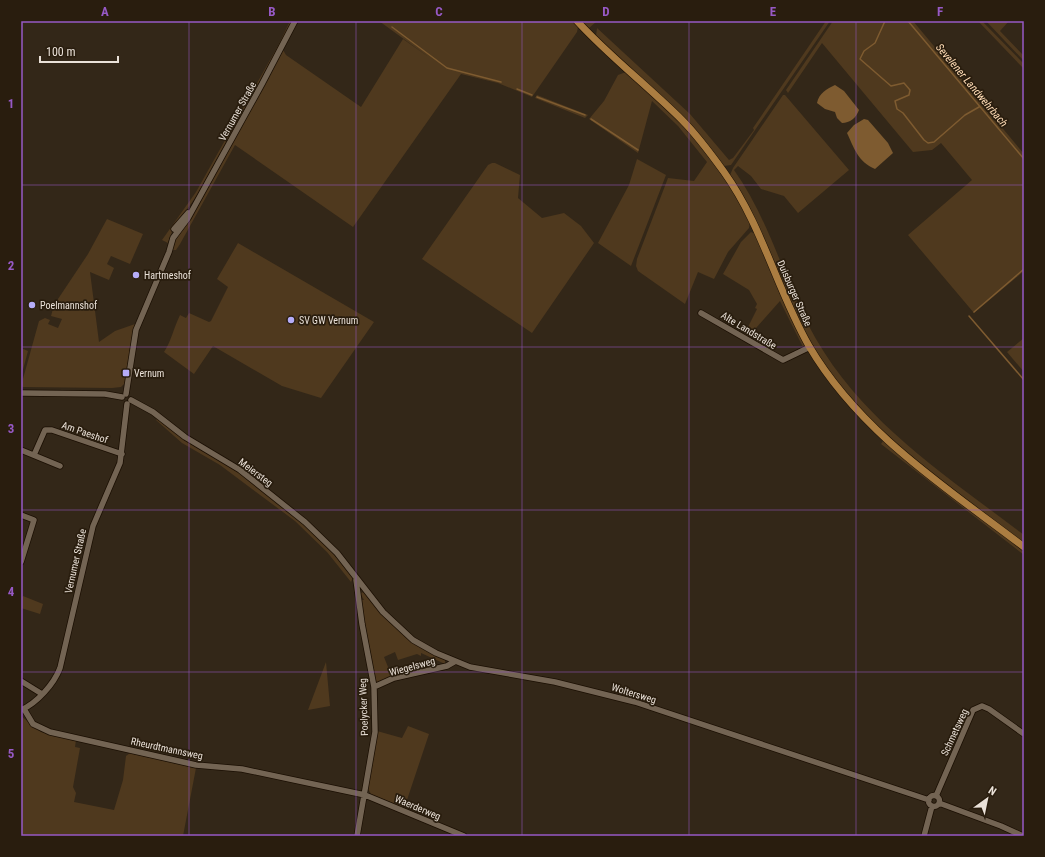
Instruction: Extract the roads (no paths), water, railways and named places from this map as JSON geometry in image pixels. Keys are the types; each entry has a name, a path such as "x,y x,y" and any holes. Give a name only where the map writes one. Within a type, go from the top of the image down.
{"main road":[{"name":"Duisburger Straße","path":"576,21 682,120 703,142 726,174 755,224 785,296 810,347 830,377 859,413 887,442 1024,547"}],"street":[{"name":"Vernumer Straße","path":"124,396 136,330 169,252 176,225 192,208 262,84 295,21"},
{"name":"Alte Landstraße","path":"701,313 783,360 810,347"},
{"path":"21,393 105,394 124,396"},
{"name":"Meiersteg","path":"124,396 122,401 129,402 153,412 186,437 235,467 297,515 318,533 337,553 356,578"},
{"name":"Vernumer Straße","path":"22,710 42,694 55,680 60,668 93,526 115,478 122,454 129,402"},
{"name":"Am Paeshof","path":"34,455 45,430 52,430 122,454"},
{"path":"21,450 60,466"},
{"path":"21,515 34,520 21,562"},
{"name":"Woltersweg","path":"356,578 383,612 399,628 413,640 454,662 476,668 555,682 615,696 929,800"},
{"name":"Poelycker Weg","path":"356,578 362,624 374,687 375,732 357,836"},
{"name":"Wiegelsweg","path":"374,687 394,678 446,666 454,662"},
{"path":"21,681 42,694"},
{"name":"Schmetsweg","path":"936,796 973,710 982,706 989,709 1024,734"},
{"name":"Rheurdtmannsweg","path":"22,710 33,724 50,732 196,765 242,769 364,795"},
{"name":"Waerderweg","path":"364,795 464,836"},
{"path":"924,836 932,806 929,800 932,796 936,796 939,798 939,803"},
{"path":"932,806 939,803"},
{"path":"939,803 1001,826 1023,836"}],"waterway":[{"path":"885,21 875,43 864,51 860,59 891,86 904,83 910,90 909,95 895,101 897,109 903,113 924,140 928,143 934,142 965,115 979,107"},
{"name":"Sevelener Landwehrbach","path":"908,21 1024,159"},
{"path":"392,27 447,68 501,82"},
{"path":"517,89 532,95"},
{"path":"537,97 585,115"},
{"path":"591,119 638,150"},
{"path":"974,312 1024,269"},
{"path":"969,316 1024,380"}],"place":[{"name":"Hartmeshof","path":"136,275"},
{"name":"Poelmannshof","path":"32,305"},
{"name":"SV GW Vernum","path":"291,320"},
{"name":"Vernum","path":"126,373"}]}
